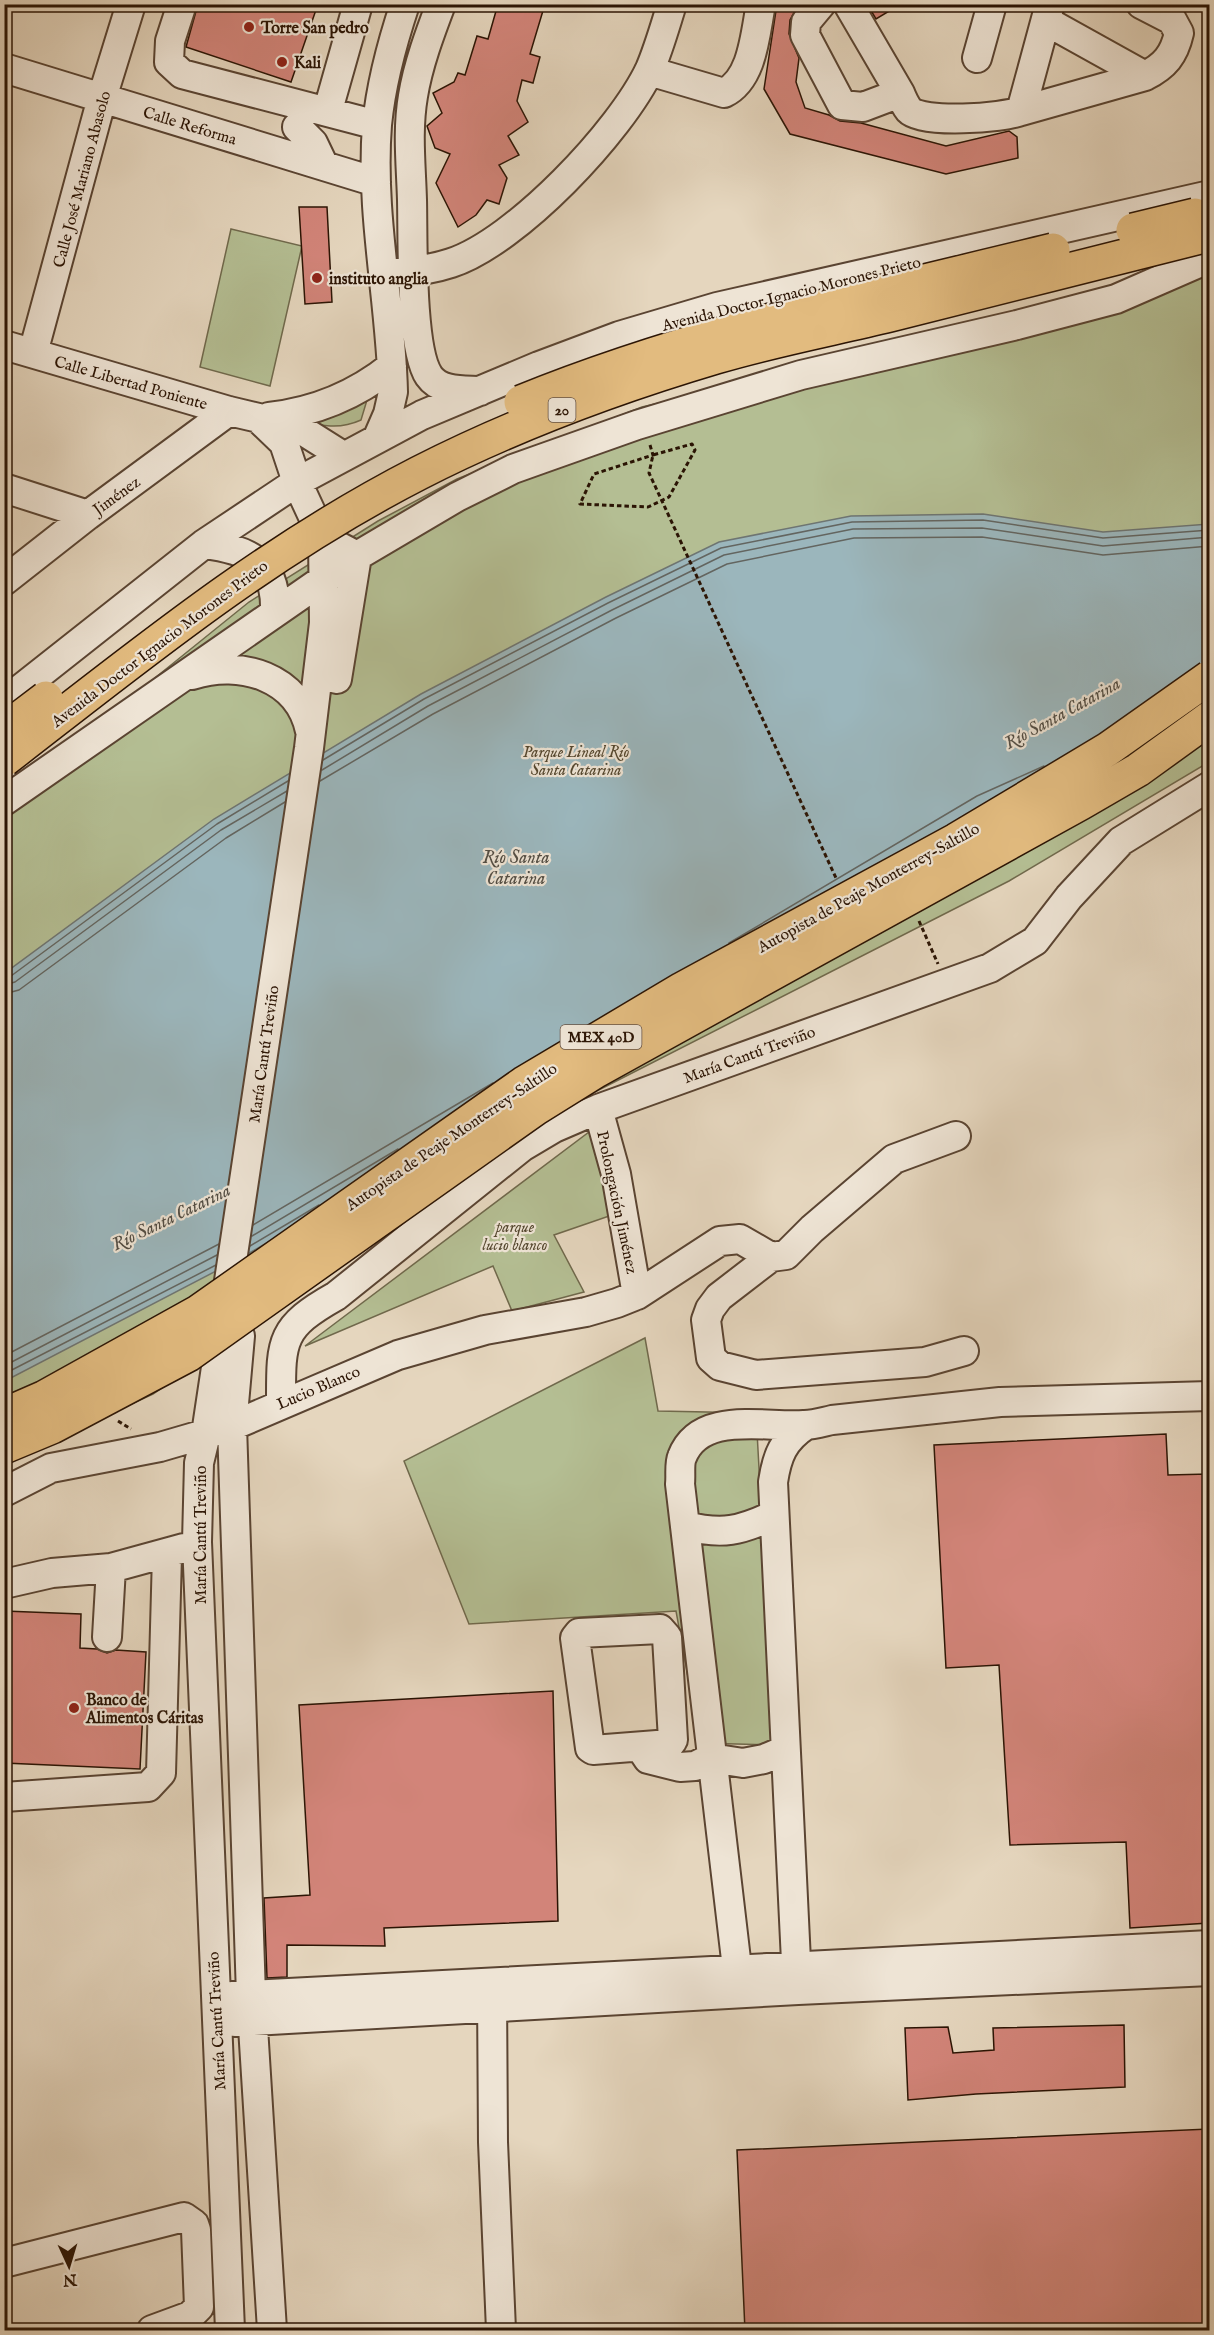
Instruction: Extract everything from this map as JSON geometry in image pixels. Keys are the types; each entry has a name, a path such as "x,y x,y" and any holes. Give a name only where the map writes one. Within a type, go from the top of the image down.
{"main road":[{"name":"Avenida Doctor Ignacio Morones Prieto","path":"4,730 196,584 256,543 380,469 519,402 637,357 737,327 1203,226"},
{"name":"Avenida Doctor Ignacio Morones Prieto","path":"4,760 212,599 270,559 331,521 420,472 513,430 581,403 718,356 1203,226"},
{"name":"Autopista de Peaje Monterrey-Saltillo","path":"4,1414 45,1397 198,1312 524,1083 682,989 956,840 1108,749 1209,677"},
{"name":"Autopista de Peaje Monterrey-Saltillo","path":"4,1447 52,1427 188,1355 535,1109 686,1021 1138,770 1209,718"}],"street":[{"name":"Calle José Mariano Abasolo","path":"33,353 102,98 131,4"},
{"path":"182,4 168,52 169,62 182,75 377,134"},
{"path":"329,119 358,4"},
{"path":"405,4 386,72 377,134 376,182 398,273 420,344 424,367 430,377 449,389 481,391 507,399 519,407 525,415 527,442 513,469"},
{"path":"378,437 390,403 413,95 441,4"},
{"path":"398,273 451,263 477,251 532,213 626,108 649,71 672,4"},
{"path":"649,71 724,93 735,88 742,81 746,69 761,4"},
{"path":"821,4 806,22 805,35 842,105 863,107 900,93"},
{"path":"848,4 909,110 923,116 989,118 1145,76 1160,68 1175,52 1179,33 1172,20 1141,4"},
{"path":"978,58 992,4"},
{"path":"1021,111 1048,13 1145,76"},
{"name":"Calle Reforma","path":"4,68 376,182"},
{"path":"297,127 313,143 324,166"},
{"name":"Avenida Doctor Ignacio Morones Prieto","path":"4,702 204,544 297,482 422,415 539,366 619,336 763,296 1203,226"},
{"name":"20","path":"4,801 357,556 408,524 513,469 640,425 801,375 1017,325 1116,298 1203,226"},
{"path":"619,336 588,374 586,388 588,402 596,415 608,423 621,427 640,425"},
{"name":"Calle Libertad Poniente","path":"4,345 230,411 297,427 343,456"},
{"path":"258,418 297,414 326,404 372,382 392,366"},
{"name":"Jiménez","path":"4,581 88,515 230,411"},
{"name":"Calle Libertad Poniente","path":"258,418 284,443 297,482 323,538"},
{"path":"4,488 88,515"},
{"path":"316,734 357,556 323,538"},
{"path":"316,734 324,623 323,538"},
{"path":"204,544 245,552 260,562 270,577 276,594 275,612"},
{"path":"176,681 223,668 238,669 266,677 290,693 316,734"},
{"name":"María Cantú Treviño","path":"272,2331 252,2008 236,1533 219,1430 316,734"},
{"name":"María Cantú Treviño","path":"282,1403 296,1339 336,1296 522,1147 554,1128 598,1109 990,968 1035,941 1069,897 1121,841 1209,786"},
{"name":"Prolongación Jiménez","path":"598,1109 616,1174 637,1295"},
{"path":"956,1136 894,1159 812,1229 786,1256 771,1257 719,1297 710,1309 706,1320 711,1358 720,1366 756,1375 925,1362 964,1352"},
{"name":"Lucio Blanco","path":"4,1492 51,1468 160,1447 219,1430 352,1372 442,1341 484,1330 586,1312 637,1295 720,1241 740,1239 771,1257"},
{"path":"229,1368 260,1395 282,1403"},
{"path":"737,1968 680,1484 681,1458 692,1440 699,1433 724,1425 806,1425 832,1420 1000,1402 1209,1396"},
{"path":"797,1977 773,1482 781,1449 790,1435 806,1425"},
{"name":"María Cantú Treviño","path":"219,1430 199,1463 197,1542 230,2331"},
{"path":"685,1526 710,1532 729,1531 745,1528 774,1515"},
{"path":"4,1584 52,1573 111,1568 167,1555 197,1542 236,1533"},
{"path":"4,1797 148,1787 161,1773 167,1555"},
{"path":"107,1637 111,1568"},
{"path":"660,1629 667,1637 673,1740 670,1744 640,1747 593,1750 590,1748 575,1638 579,1633 660,1629"},
{"path":"640,1747 648,1759 680,1767 695,1766 711,1758 743,1763 764,1759 785,1750"},
{"path":"1039,1966 1209,1945"},
{"path":"215,2010 797,1977 1039,1966 1209,1971"},
{"path":"492,1995 737,1968 797,1977"},
{"path":"492,1995 493,2142 501,2331"},
{"path":"4,2263 184,2217 194,2224 196,2230 199,2307 190,2316 152,2331"}],"path":[{"path":"640,425 653,455 649,473 840,886"},
{"path":"692,444 695,450 669,497 648,507 580,504 594,474 653,455 692,444"},
{"path":"917,916 936,960"}],"green space":[{"path":"231,229 302,246 270,386 200,367"},
{"name":"Río Santa Catarina","path":"1209,274 1209,762 1009,881 583,1098 153,1394 5,1462 5,799 249,602 378,521 457,479 642,407"},
{"path":"367,400 361,420 353,423 330,426 300,420"},
{"name":"parque lucio blanco","path":"593,1129 615,1214 554,1235 584,1292 512,1311 493,1266 305,1346"},
{"path":"645,1338 658,1411 756,1413 774,1745 700,1743 676,1611 469,1624 404,1461"}],"water":[{"name":"Río Santa Catarina","path":"983,514 1103,532 1209,524 1209,718 989,815 241,1258 5,1381 5,973 214,819 421,694 606,597 719,542 851,516"}],"building":[{"name":"Torre San pedro","path":"198,4 318,4 291,82 186,47"},
{"path":"498,4 545,4 530,54 540,57 533,83 522,80 517,101 528,122 508,136 519,155 499,165 507,178 499,204 487,200 476,215 458,227 436,183 450,154 435,148 427,126 442,113 433,93 454,82 458,73 465,75 477,36 488,39"},
{"path":"777,4 799,4 790,20 789,34 799,58 796,82 805,108 840,121 861,123 946,146 1009,131 1017,137 1018,158 946,174 790,134 764,89"},
{"path":"867,4 901,4 876,19"},
{"name":"instituto anglia","path":"299,207 327,207 332,302 305,304"},
{"path":"1166,1434 1168,1475 1209,1474 1209,1923 1130,1928 1126,1842 1010,1845 999,1665 946,1668 934,1445"},
{"name":"Banco de Alimentos Cáritas","path":"4,1611 81,1614 80,1648 97,1649 107,1653 116,1650 146,1652 140,1769 4,1763"},
{"path":"553,1691 558,1921 384,1928 385,1946 287,1945 287,1977 267,1978 264,1898 310,1895 299,1705"},
{"path":"1124,2025 1125,2087 976,2094 908,2100 905,2028 948,2027 953,2053 994,2050 993,2028"},
{"path":"1209,2129 1209,2331 745,2331 737,2150"}],"place":[{"name":"Torre San pedro","path":"249,27"},
{"name":"Kali","path":"282,62"},
{"name":"instituto anglia","path":"317,278"},
{"name":"Banco de Alimentos Cáritas","path":"74,1708"}],"park label":[{"name":"Parque Lineal Río Santa Catarina","path":"576,760"}]}
